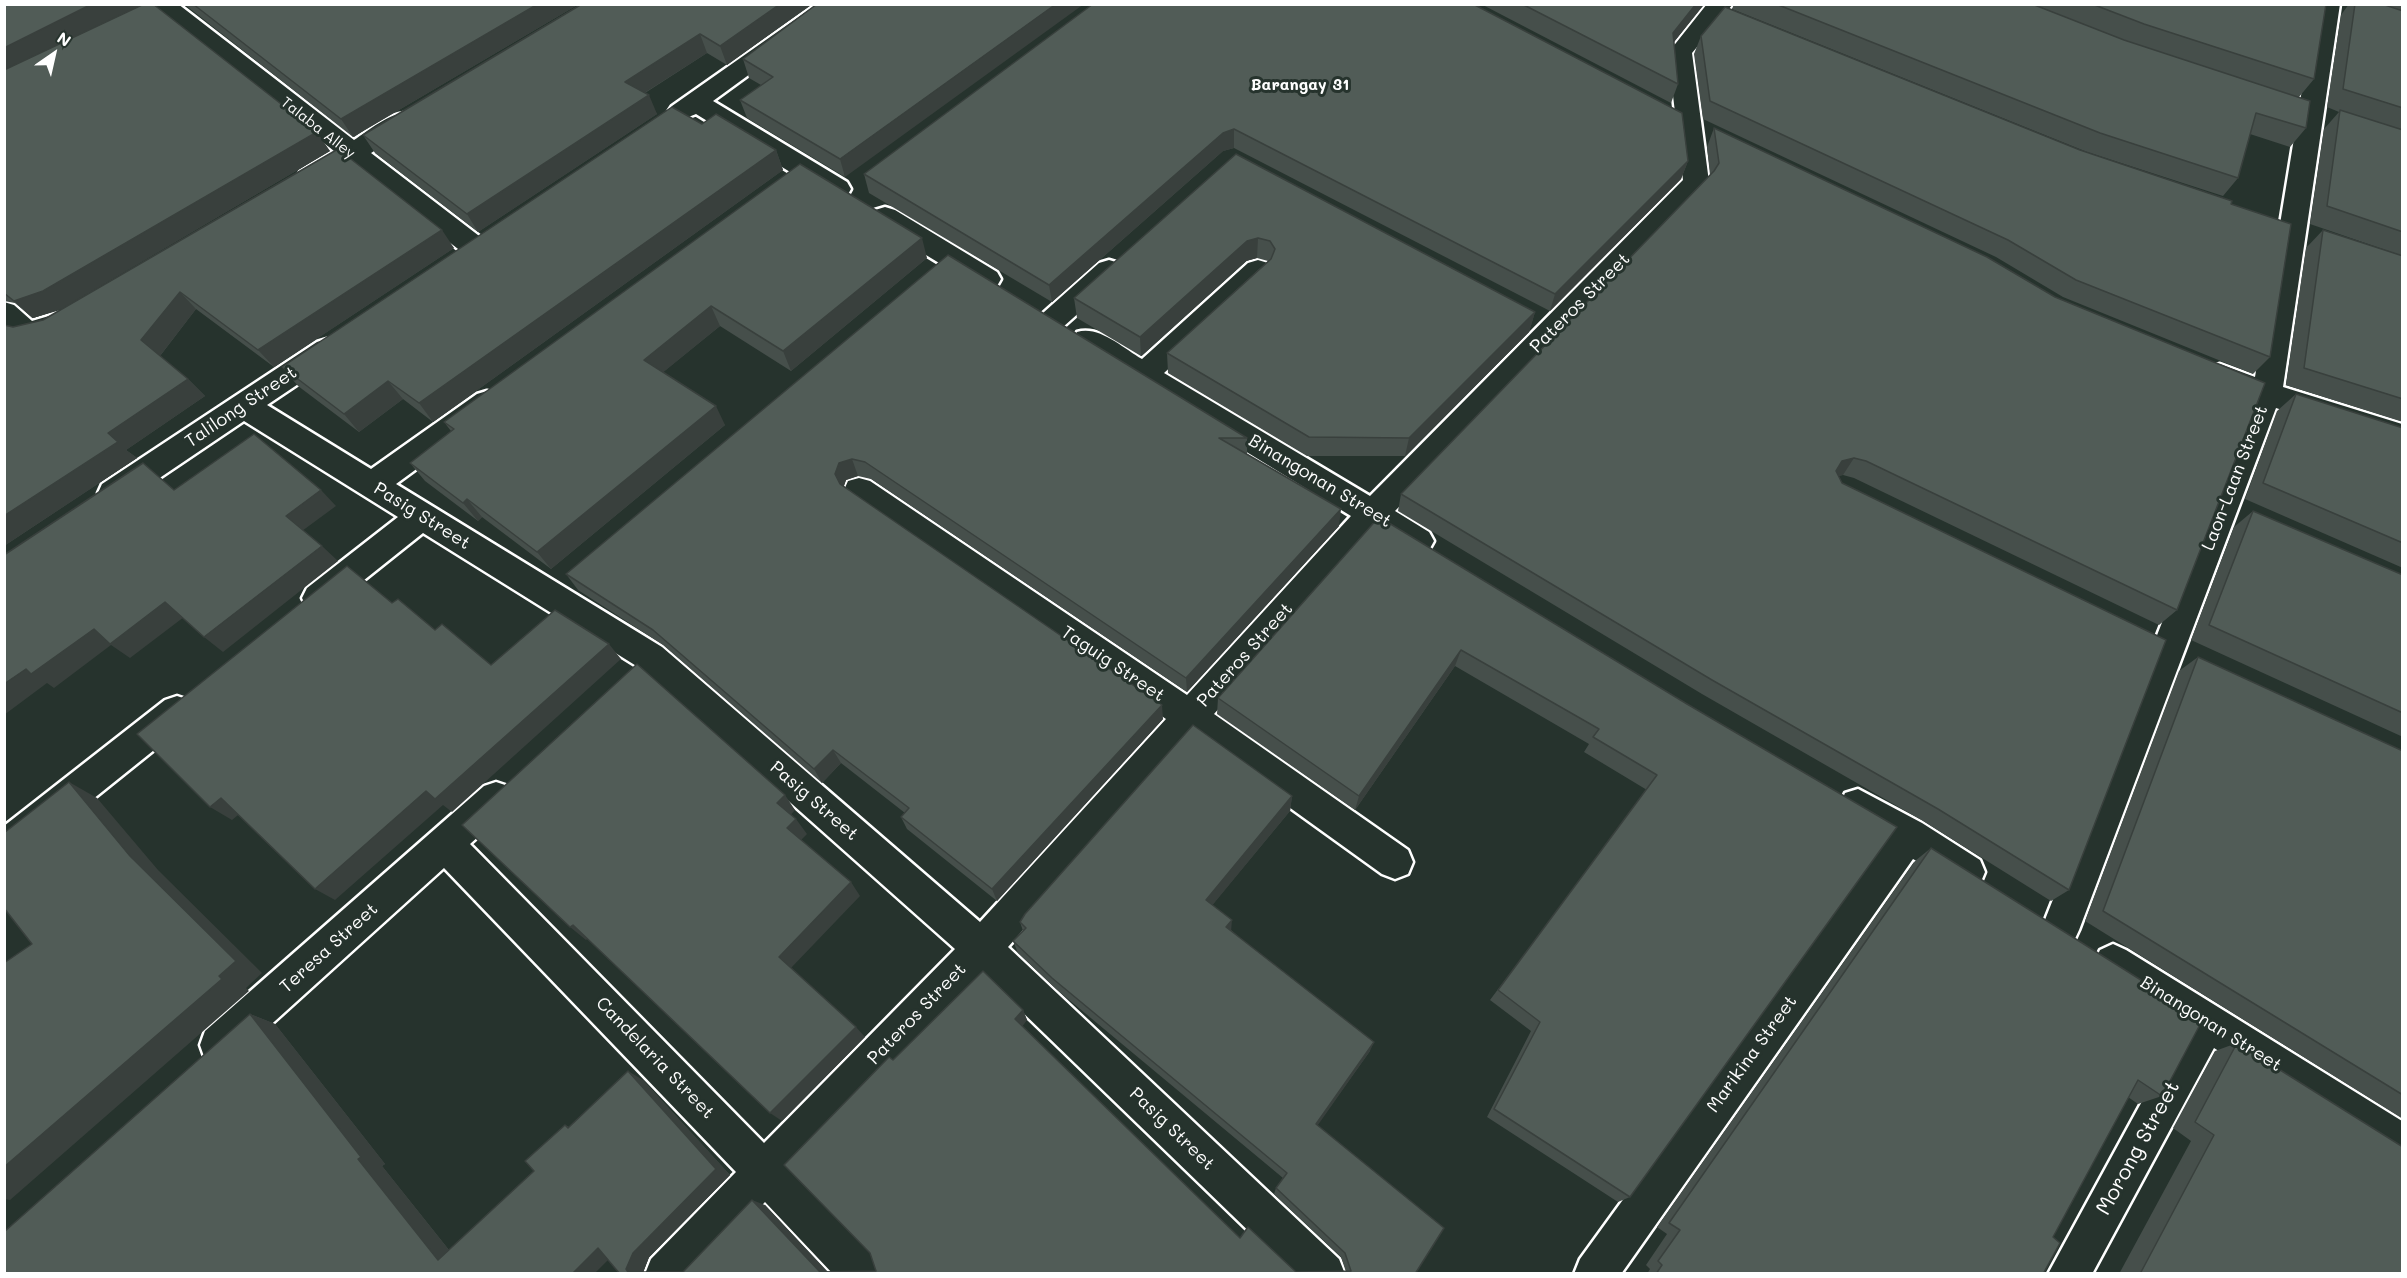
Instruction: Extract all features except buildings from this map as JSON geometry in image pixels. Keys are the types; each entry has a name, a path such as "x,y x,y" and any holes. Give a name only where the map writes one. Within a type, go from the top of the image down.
{"street":[{"path":"658,128 834,4"},
{"name":"Laon-Laan Street","path":"2030,911 2170,648 2267,394 2310,113 2339,6"},
{"name":"Talaba Alley","path":"161,9 476,249"},
{"name":"Pateros Street","path":"666,1274 982,948 1544,324 1696,182 1680,53 1723,13"},
{"name":"Binangonan Street","path":"696,102 796,177 855,186 942,265 1032,307 1444,557"},
{"path":"288,190 431,106"},
{"path":"1659,109 1721,141"},
{"path":"1032,307 1130,251"},
{"path":"1143,375 1258,270"},
{"path":"4,312 27,333 47,329 82,312"},
{"name":"Talilong Street","path":"94,506 350,334"},
{"path":"2192,363 2267,394 2403,436"},
{"path":"372,485 507,387"},
{"name":"Pasig Street","path":"244,406 422,516 556,586 638,669 982,948 1324,1274"},
{"name":"Taguig Street","path":"859,490 1190,717 1395,862"},
{"path":"2224,506 2254,519"},
{"path":"292,619 422,516"},
{"path":"2139,633 2202,663"},
{"path":"4,848 199,693"},
{"name":"Teresa Street","path":"190,1071 522,774"},
{"name":"Binangonan Street","path":"1829,789 1909,835 2403,1144"},
{"name":"Marikina Street","path":"1595,1274 1909,835"},
{"name":"Candelaria Street","path":"446,844 765,1170 863,1274"},
{"name":"Morong Street","path":"2068,1274 2207,1022"}],"district":[{"name":"Barangay 31","path":"1300,85"}]}
